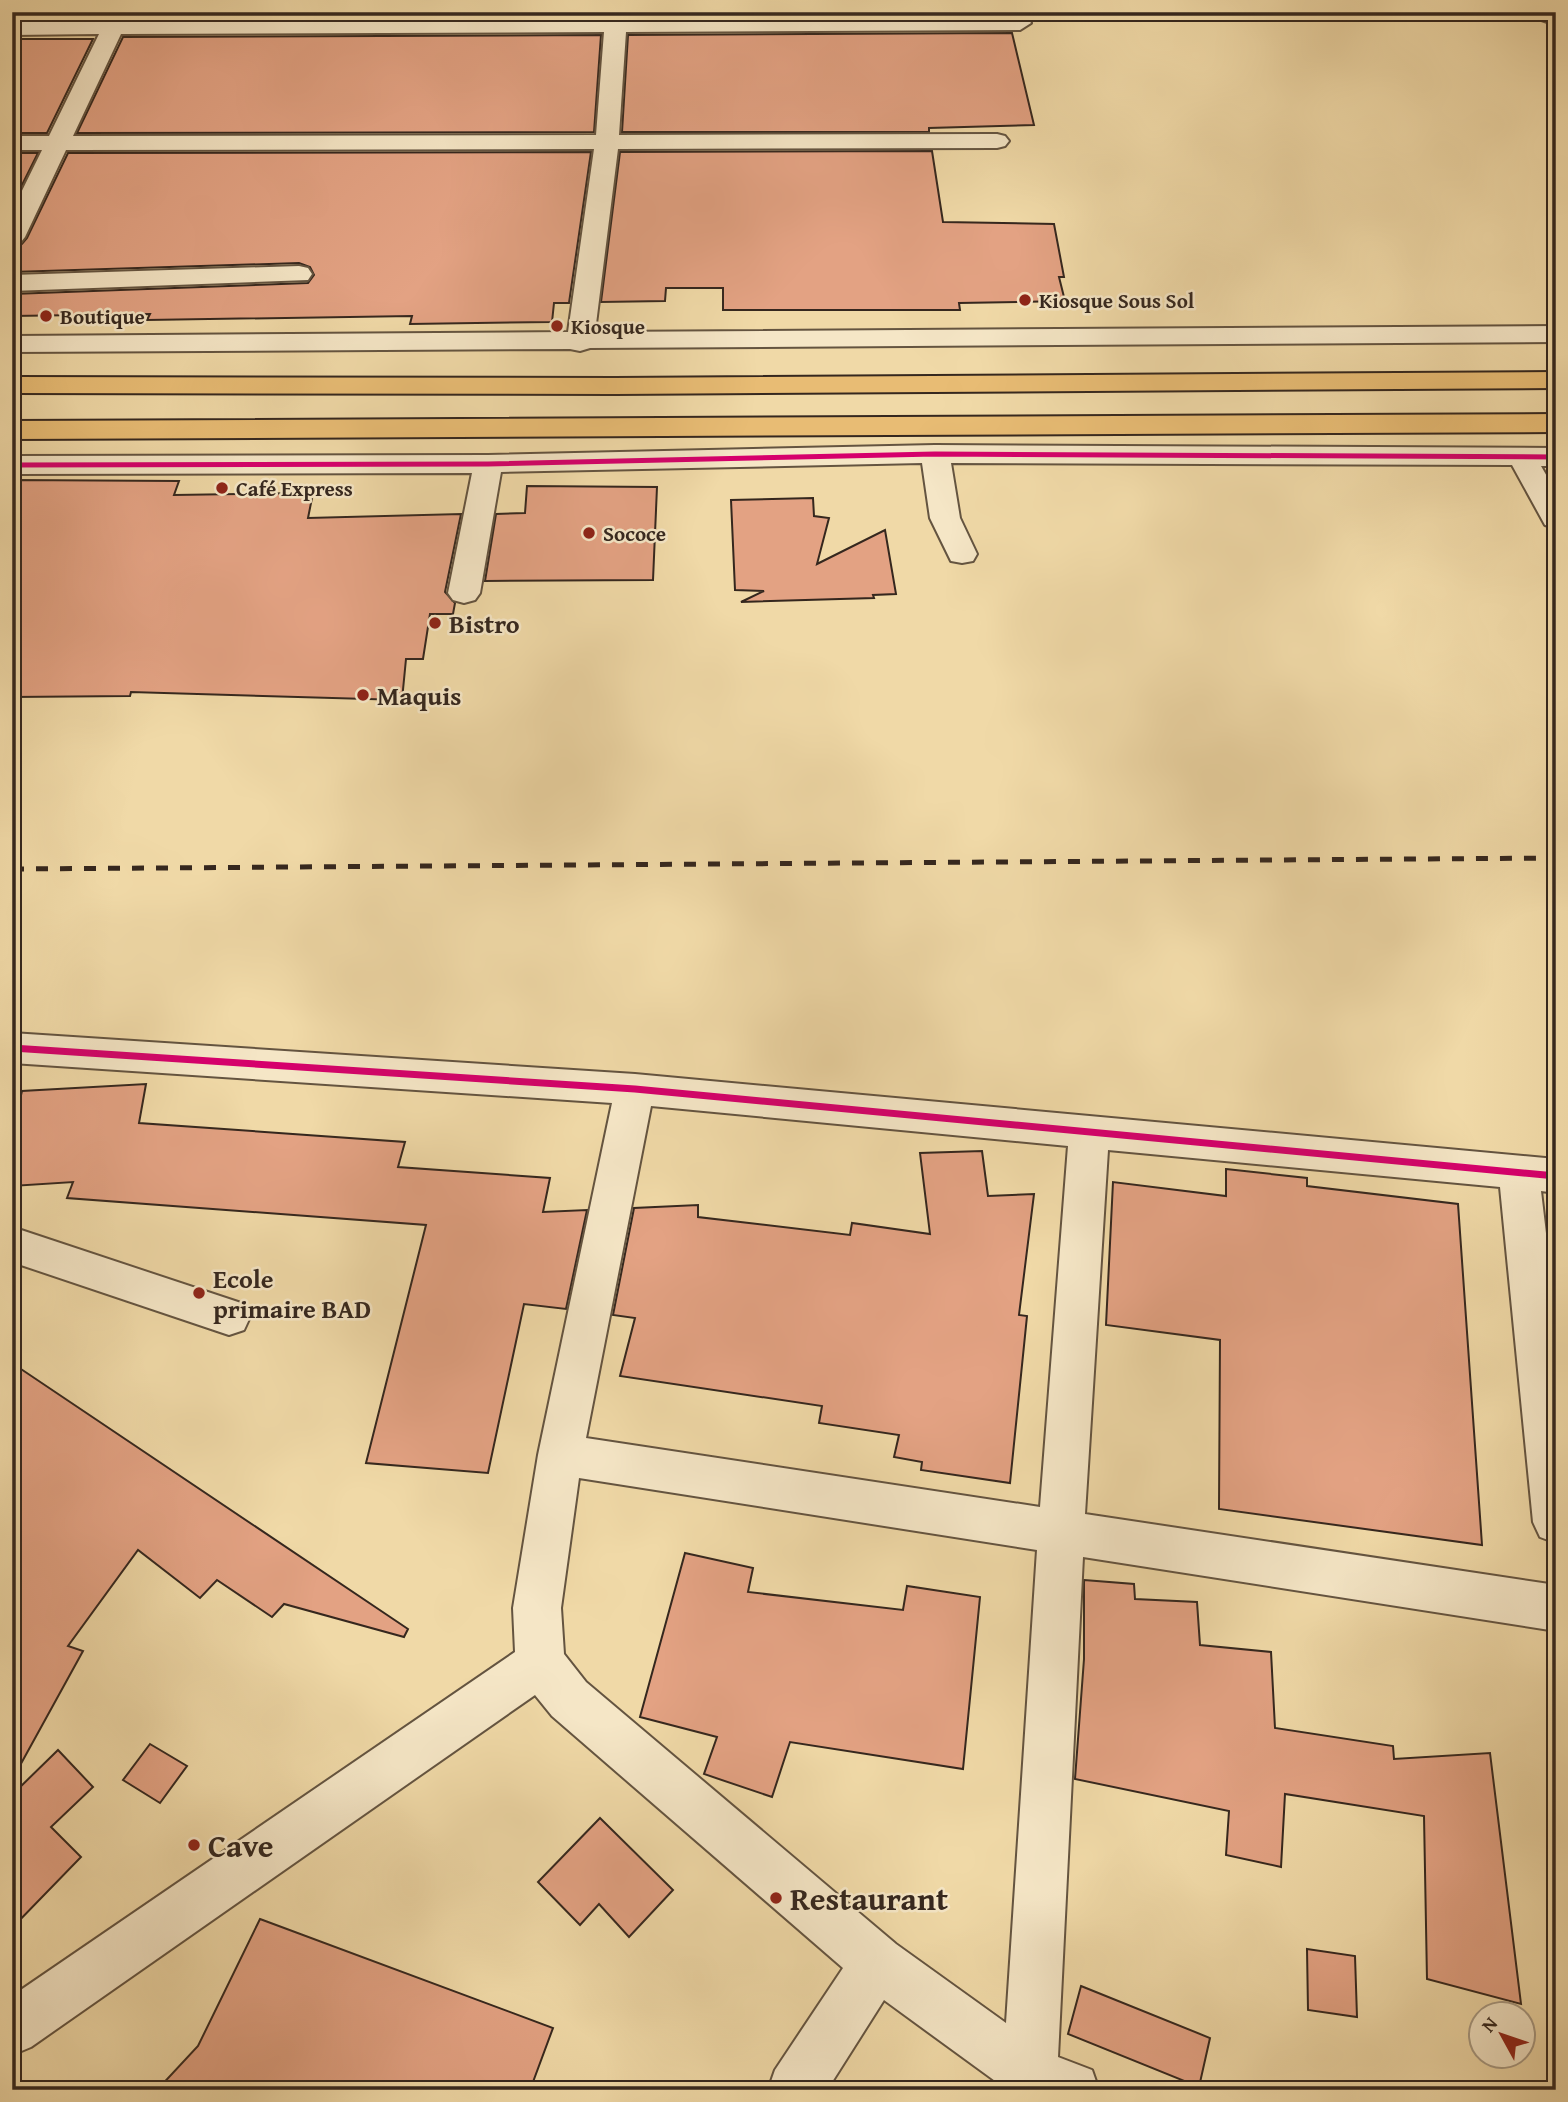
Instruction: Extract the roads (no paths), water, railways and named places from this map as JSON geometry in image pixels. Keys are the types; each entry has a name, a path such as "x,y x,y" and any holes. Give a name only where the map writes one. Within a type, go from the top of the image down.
{"main road":[{"path":"12,385 615,386 1556,380"},
{"path":"12,430 1556,423"}],"street":[{"path":"1541,12 1556,18"},
{"path":"580,343 607,143 616,19"},
{"path":"12,28 118,20 817,19 1020,23"},
{"path":"12,237 118,20"},
{"path":"12,144 997,141"},
{"path":"12,283 299,274"},
{"path":"12,344 580,343 1556,334"},
{"path":"934,454 946,518 962,554"},
{"path":"12,465 488,464 934,454 1556,457"},
{"path":"1522,457 1556,519"},
{"path":"464,593 488,464"},
{"path":"12,1048 635,1089 1089,1134 1209,1142 1538,1174 1556,1522"},
{"path":"635,1089 561,1455 537,1608 540,1663 569,1699 877,1963 1044,2084"},
{"path":"1044,2084 1061,1534 1089,1134"},
{"path":"12,1244 229,1317"},
{"path":"561,1455 1556,1608"},
{"path":"12,2028 540,1663"},
{"path":"795,2090 877,1963"}],"railway":[{"path":"12,869 1556,858"}],"place":[{"name":"Kiosque Sous Sol","path":"1025,300"},
{"name":"Boutique","path":"46,316"},
{"name":"Kiosque","path":"557,326"},
{"name":"Café Express","path":"222,488"},
{"name":"Sococe","path":"589,533"},
{"name":"Bistro","path":"435,623"},
{"name":"Maquis","path":"363,695"},
{"name":"Ecole primaire BAD","path":"199,1293"},
{"name":"Cave","path":"194,1845"},
{"name":"Restaurant","path":"776,1898"}]}
